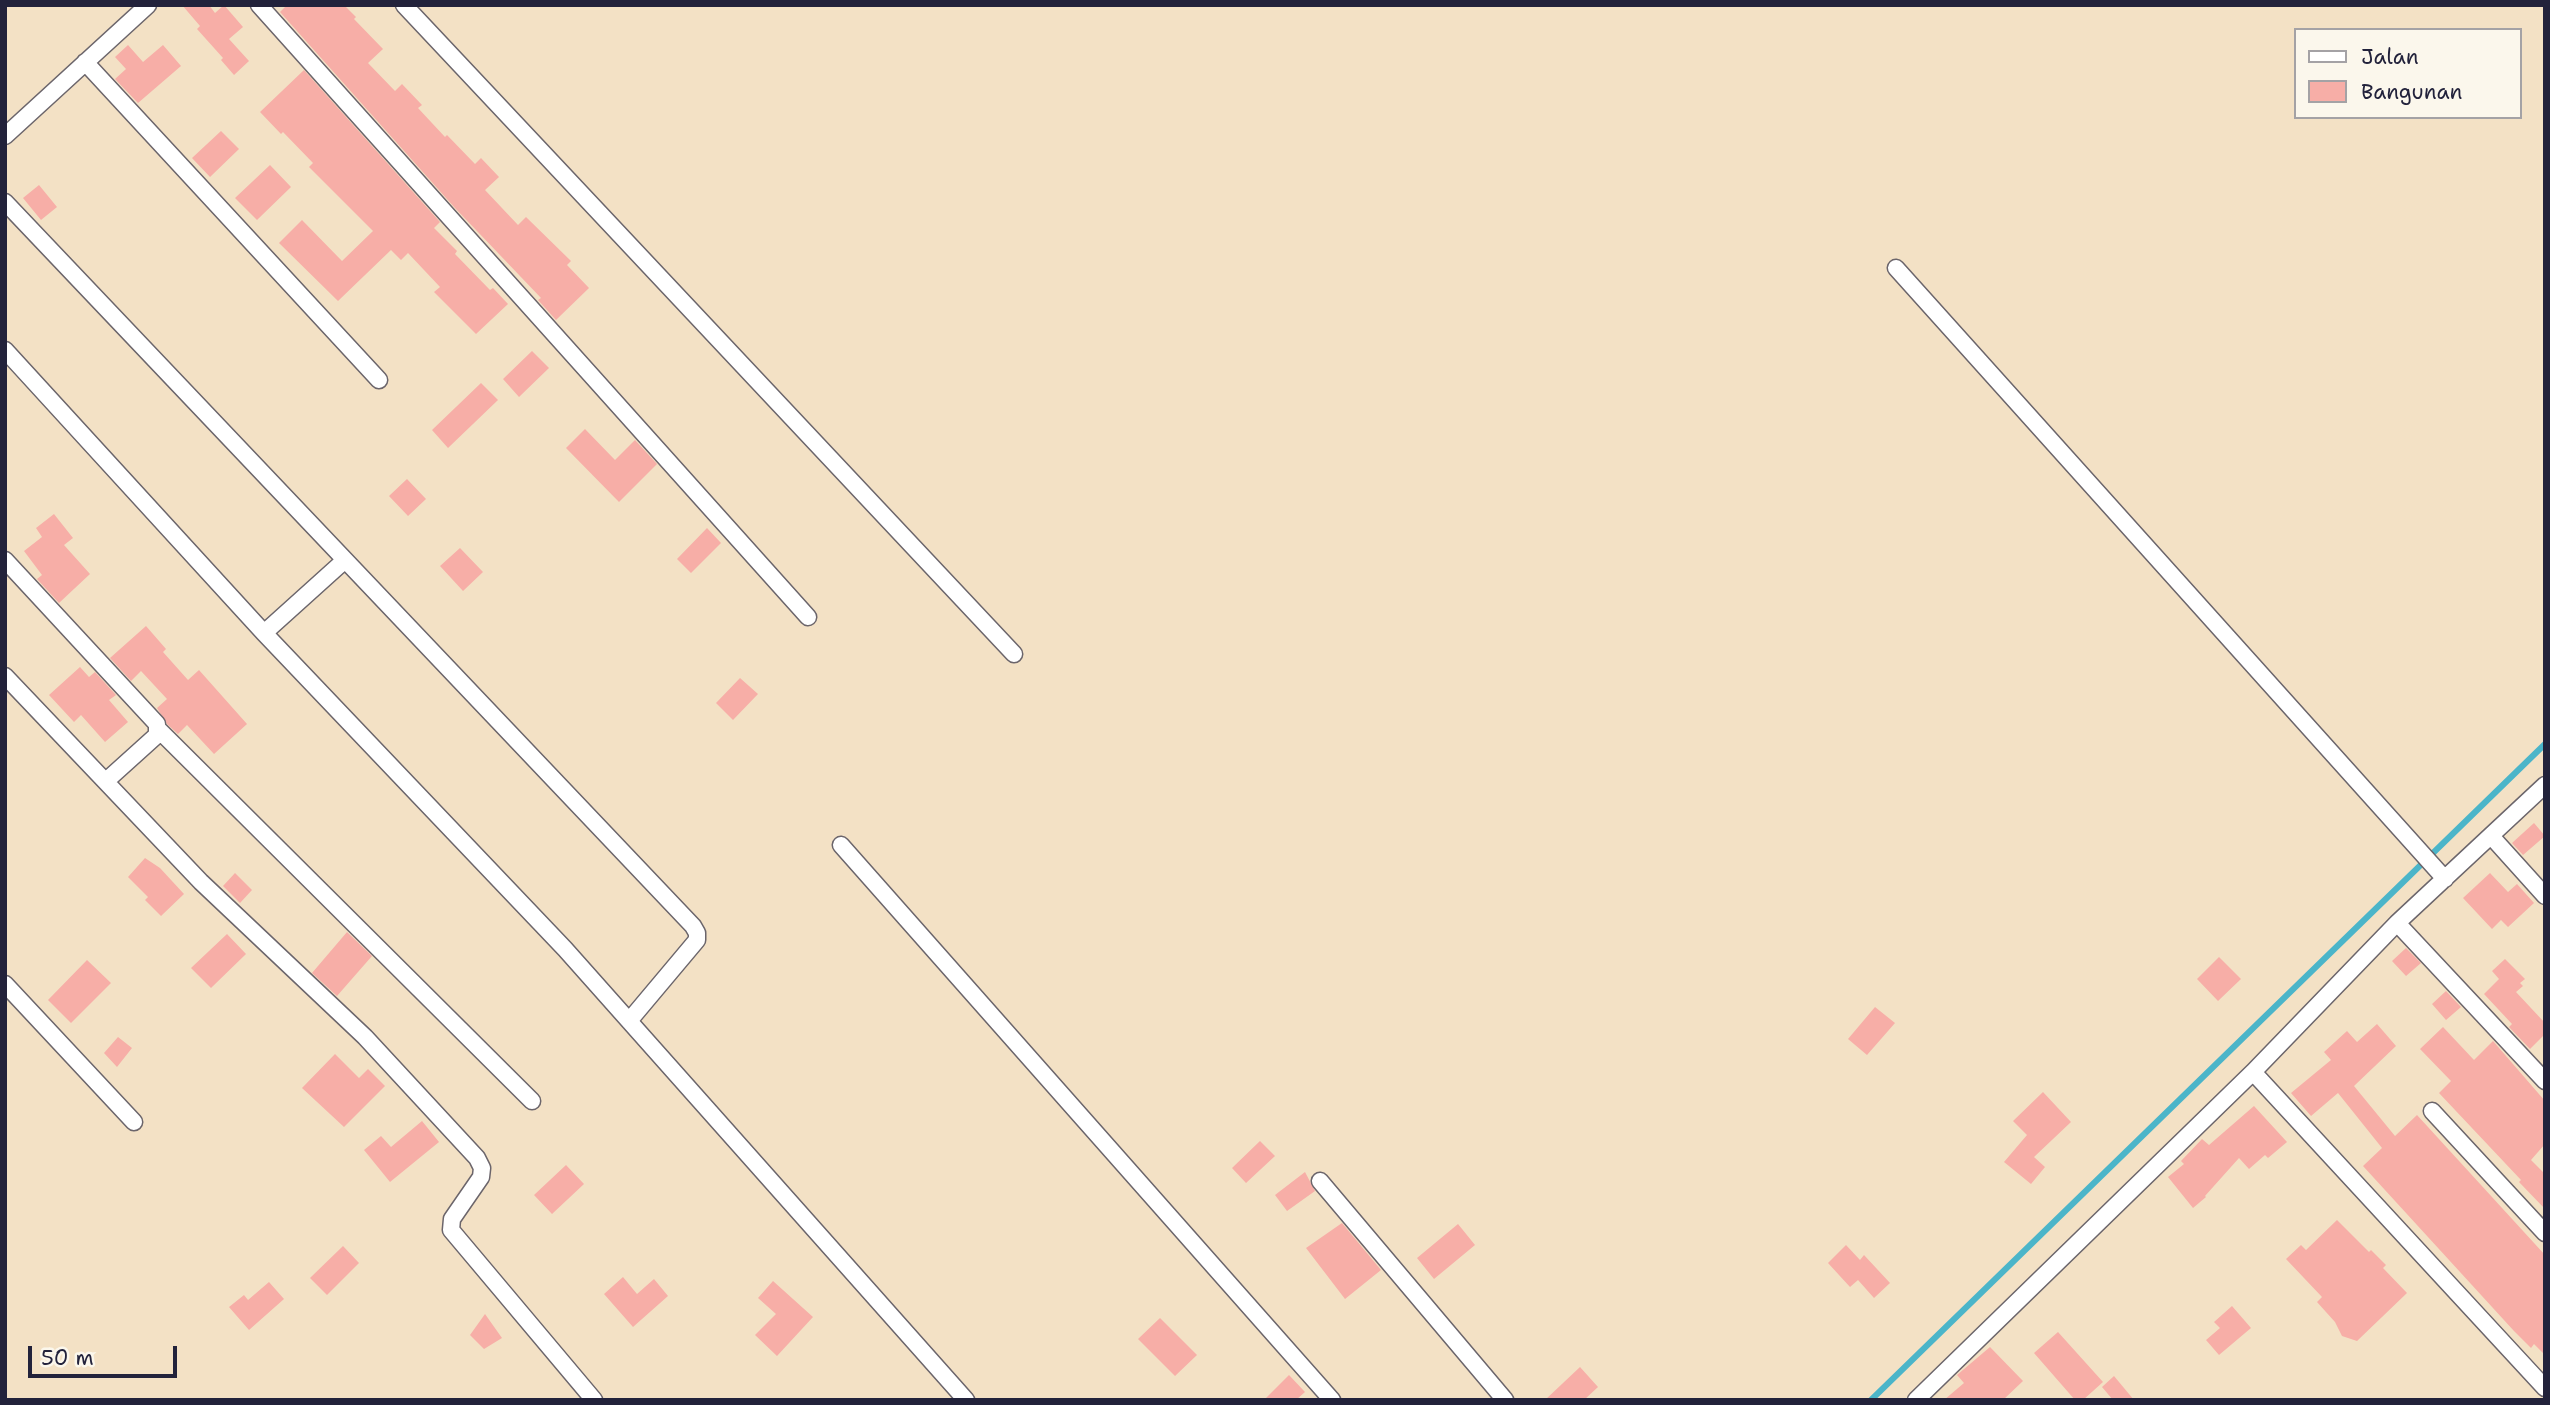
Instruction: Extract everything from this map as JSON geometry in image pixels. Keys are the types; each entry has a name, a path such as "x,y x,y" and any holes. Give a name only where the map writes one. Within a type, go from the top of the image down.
{"street":[{"path":"5,136 148,5"},
{"path":"259,5 808,617"},
{"path":"404,5 1014,654"},
{"path":"85,62 379,380"},
{"path":"5,202 694,926 697,940 629,1021"},
{"path":"1896,268 2440,874"},
{"path":"5,350 264,633 565,949 966,1400"},
{"path":"5,560 151,716 159,730 532,1101"},
{"path":"264,633 345,560"},
{"path":"5,676 201,882 365,1037 477,1158 482,1168 481,1177 452,1219 451,1230 594,1400"},
{"path":"106,781 158,735 159,730"},
{"path":"1916,1400 2253,1072 2397,923 2440,874 2491,836 2545,785"},
{"path":"2491,836 2545,896"},
{"path":"841,845 1332,1400"},
{"path":"2397,923 2545,1081"},
{"path":"5,984 134,1122"},
{"path":"2253,1072 2545,1388"},
{"path":"2432,1111 2545,1233"},
{"path":"1320,1181 1505,1400"}],"building":[{"path":"182,5 209,5 215,13 224,5 243,27 229,39 249,61 234,75 197,29 200,26"},
{"path":"287,5 344,5 383,49 368,63 395,91 402,84 422,105 418,108 445,137 447,135 475,164 481,158 499,177 485,190 518,225 526,217 571,261 567,265 589,288 556,320 538,300 541,298 455,208 280,12"},
{"path":"128,45 143,62 163,45 181,66 138,103 115,79 126,69 115,57"},
{"path":"304,70 440,222 434,228 457,251 455,254 490,290 493,288 508,304 476,334 434,292 440,287 408,253 401,260 391,250 338,301 279,243 302,220 342,261 373,231 309,167 313,163 260,112"},
{"path":"221,131 239,149 210,177 192,158"},
{"path":"270,165 291,187 257,220 235,198"},
{"path":"39,185 57,207 41,220 23,198"},
{"path":"532,351 549,368 519,397 503,379"},
{"path":"481,383 498,400 448,448 432,430"},
{"path":"585,429 615,460 635,440 657,464 619,502 566,448"},
{"path":"407,479 426,499 408,516 389,496"},
{"path":"54,514 73,538 64,545 90,574 59,603 37,579 42,575 24,551 42,537 36,528"},
{"path":"707,528 721,543 691,573 677,559"},
{"path":"460,548 483,572 463,591 440,566"},
{"path":"146,626 166,649 163,652 188,680 199,670 247,724 214,754 187,725 178,734 167,724 157,708 167,699 141,671 131,681 110,658"},
{"path":"80,667 89,677 95,672 116,695 109,700 128,722 105,742 81,715 74,722 49,695"},
{"path":"740,678 758,694 733,720 716,703"},
{"path":"2534,823 2545,836 2523,855 2512,843"},
{"path":"145,858 160,868 184,894 161,916 145,900 148,897 128,877"},
{"path":"235,873 252,890 240,903 223,886"},
{"path":"2490,873 2508,892 2517,884 2534,903 2508,927 2501,920 2492,929 2463,898"},
{"path":"347,932 372,956 337,996 312,973"},
{"path":"227,934 246,954 211,988 191,968"},
{"path":"2406,948 2421,963 2406,976 2392,961"},
{"path":"2219,957 2241,979 2218,1001 2197,979"},
{"path":"2505,959 2525,979 2520,983 2523,986 2516,992 2545,1023 2545,1034 2530,1049 2509,1027 2512,1024 2484,994 2499,979 2492,971"},
{"path":"87,960 111,983 71,1023 48,1000"},
{"path":"2446,991 2461,1007 2446,1020 2432,1004"},
{"path":"1875,1007 1895,1023 1867,1055 1848,1039"},
{"path":"2377,1024 2396,1046 2354,1086 2395,1136 2417,1115 2545,1255 2545,1355 2534,1344 2531,1348 2514,1331 2363,1166 2382,1148 2338,1093 2311,1116 2291,1093 2331,1060 2324,1052 2347,1031 2357,1042"},
{"path":"2443,1027 2474,1060 2493,1041 2545,1101 2545,1144 2531,1160 2545,1174 2545,1209 2439,1093 2451,1081 2420,1049"},
{"path":"118,1037 132,1048 117,1067 104,1053"},
{"path":"335,1054 359,1078 368,1069 385,1086 344,1127 302,1088"},
{"path":"2043,1092 2071,1122 2034,1157 2045,1167 2031,1184 2004,1162 2027,1135 2013,1121"},
{"path":"2254,1106 2287,1142 2268,1158 2265,1155 2249,1169 2239,1158 2206,1197 2193,1208 2168,1177 2184,1164 2181,1161 2202,1139 2209,1145"},
{"path":"422,1121 439,1142 390,1182 364,1150 381,1136 391,1147"},
{"path":"1260,1141 1275,1156 1246,1183 1232,1168"},
{"path":"566,1165 584,1184 552,1214 534,1195"},
{"path":"1305,1172 1315,1191 1287,1211 1275,1195"},
{"path":"2337,1220 2386,1265 2383,1268 2407,1293 2357,1341 2342,1336 2335,1322 2317,1302 2322,1297 2286,1259 2301,1245 2306,1250"},
{"path":"1342,1223 1381,1270 1345,1299 1306,1248"},
{"path":"1458,1224 1475,1245 1434,1279 1417,1258"},
{"path":"1846,1245 1860,1260 1864,1255 1890,1283 1874,1298 1858,1280 1850,1287 1828,1263"},
{"path":"343,1246 359,1263 327,1295 310,1278"},
{"path":"623,1277 637,1294 654,1279 668,1296 633,1327 604,1294"},
{"path":"773,1281 813,1317 777,1356 755,1335 776,1314 758,1298"},
{"path":"269,1282 284,1299 249,1330 229,1307 244,1295 248,1300"},
{"path":"2232,1306 2251,1328 2219,1355 2206,1340 2220,1328 2214,1322"},
{"path":"485,1314 502,1338 484,1349 470,1335"},
{"path":"1160,1318 1197,1355 1175,1376 1138,1339"},
{"path":"2058,1332 2103,1382 2083,1400 2075,1400 2034,1353"},
{"path":"1990,1347 2023,1381 2003,1400 1944,1400 1964,1383 1957,1375"},
{"path":"1580,1367 1598,1387 1584,1400 1545,1400"},
{"path":"1289,1375 1305,1392 1296,1400 1264,1400"},
{"path":"2114,1376 2134,1400 2113,1400 2102,1387"}],"waterway":[{"path":"1871,1400 2545,744"}]}
